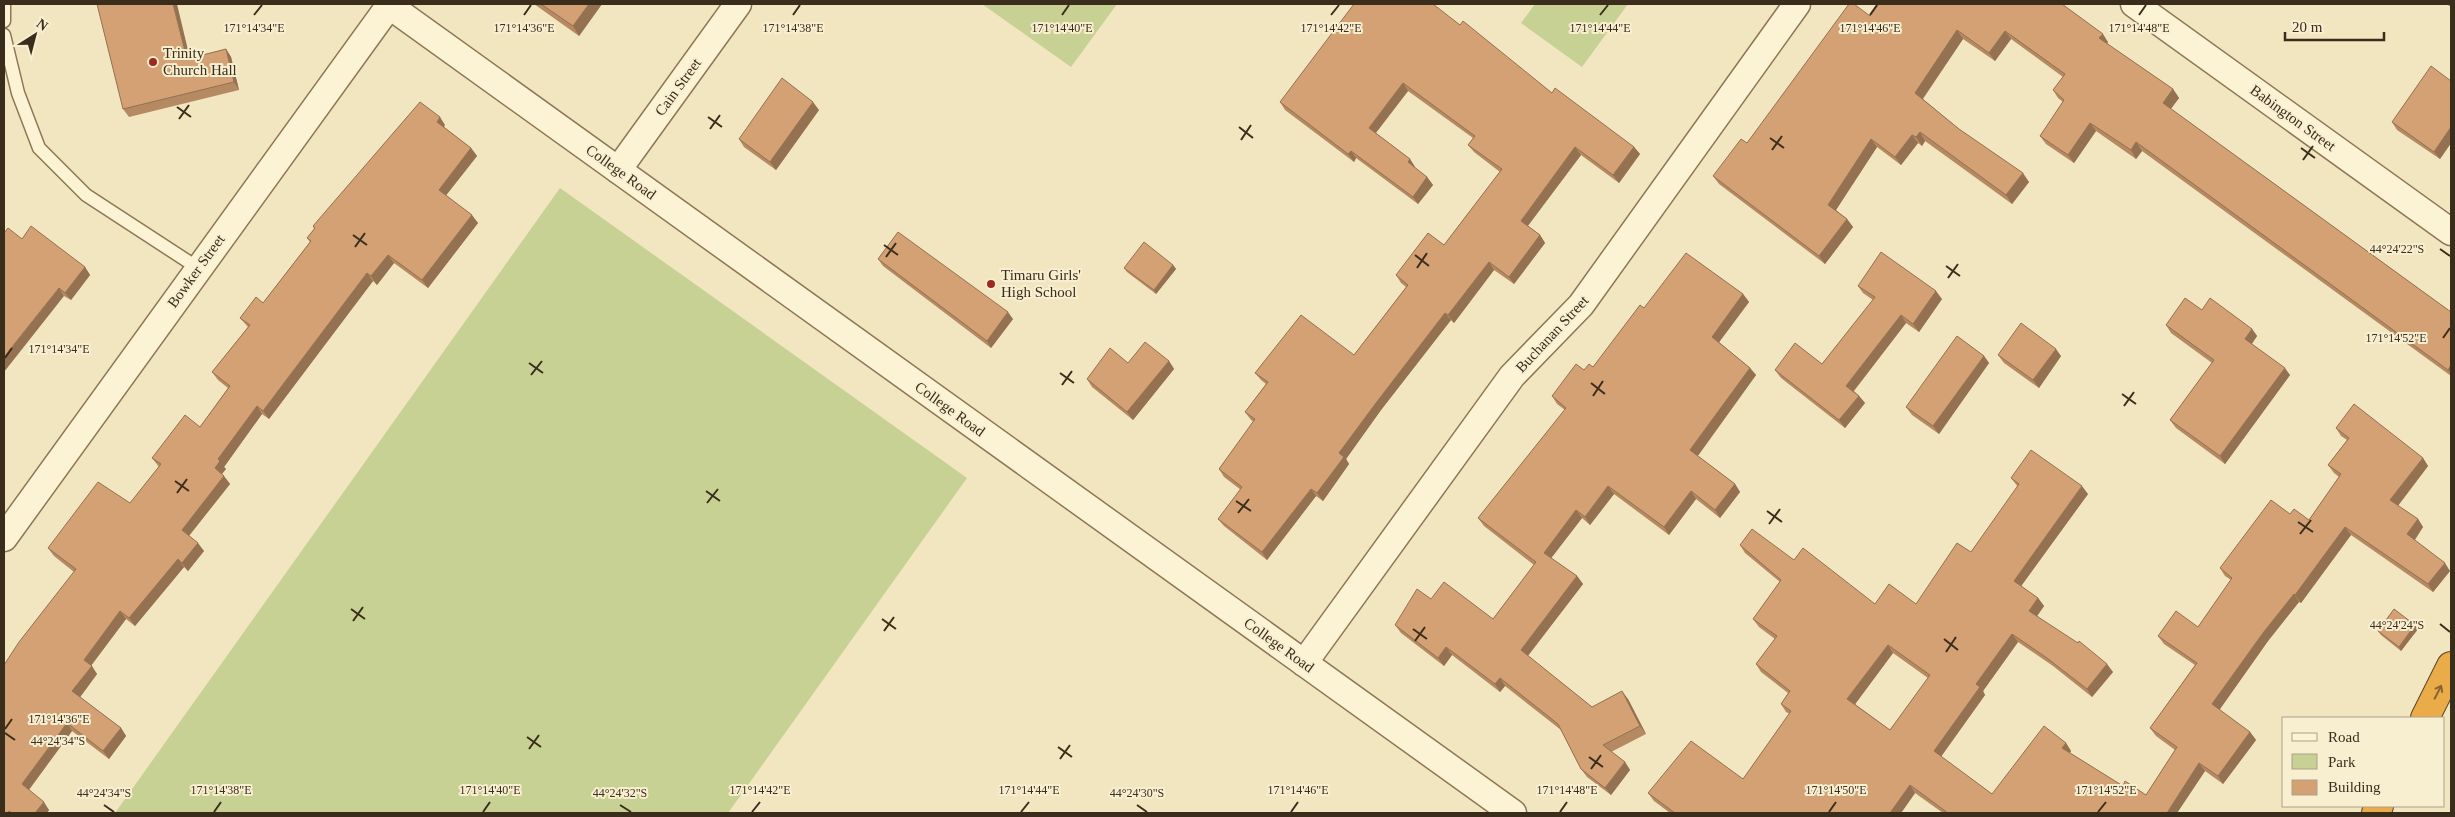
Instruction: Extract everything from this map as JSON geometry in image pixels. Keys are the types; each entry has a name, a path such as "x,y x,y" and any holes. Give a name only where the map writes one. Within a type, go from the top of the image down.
{"highway":[{"path":"2425,717 2451,666"}],"street":[{"name":"Cain Street","path":"618,170 738,4"},
{"name":"Buchanan Street","path":"1304,663 1512,376 1581,306 1797,4"},
{"name":"Babington Street","path":"2134,4 2451,232"},
{"name":"College Road","path":"388,5 1513,813"},
{"name":"Bowker Street","path":"4,538 388,5"}],"lane":[{"path":"4,4 4,21"},
{"path":"4,35 18,94 39,148 86,195 198,268"}],"green space":[{"path":"982,4 1117,4 1071,67"},
{"path":"1535,4 1628,4 1582,67 1521,23"},
{"path":"560,188 967,478 728,813 115,813"}],"building":[{"name":"Trinity Church Hall","path":"97,4 173,4 187,59 226,49 234,82 123,109"},
{"path":"541,4 589,4 573,26"},
{"path":"1354,4 1433,4 1460,25 1463,21 1552,93 1555,88 1634,147 1613,175 1575,147 1521,221 1540,235 1509,277 1489,262 1448,315 1445,313 1376,403 1339,453 1344,457 1317,493 1311,489 1262,552 1218,519 1242,487 1219,469 1255,419 1245,412 1268,382 1255,373 1301,315 1354,355 1408,285 1396,275 1428,233 1444,245 1502,169 1468,145 1475,136 1403,83 1369,128 1410,159 1408,162 1427,177 1413,197 1351,151 1348,154 1280,102"},
{"path":"1849,4 1854,4 1870,16 1879,4 2062,4 2103,34 2099,38 2173,89 2163,103 2451,312 2451,365 2448,370 2136,142 2131,150 2090,123 2068,155 2040,136 2064,100 2053,90 2065,74 2005,31 1989,53 1957,30 1915,93 1959,129 2023,173 2006,195 1920,132 1916,137 1912,135 1895,157 1871,139 1828,205 1847,219 1819,256 1713,176 1741,139 1747,143"},
{"path":"2431,66 2451,81 2451,127 2434,152 2392,122"},
{"path":"782,78 813,102 770,162 739,139"},
{"path":"420,102 440,117 437,122 471,148 439,190 472,215 422,280 388,255 371,276 367,273 263,411 257,406 218,459 220,461 215,468 224,476 182,530 198,543 182,563 178,559 129,618 120,611 84,660 92,666 72,691 121,728 103,751 67,723 22,784 44,802 35,813 12,813 9,811 4,813 4,665 19,642 76,569 48,548 98,482 130,503 161,464 152,458 185,415 200,427 230,386 212,372 250,325 240,318 256,297 263,303 311,241 307,238 315,228 313,226"},
{"path":"31,226 85,267 65,293 59,288 4,357 4,233 8,228 22,239"},
{"path":"898,232 1008,312 987,341 878,259"},
{"path":"1144,242 1173,265 1154,290 1124,268"},
{"path":"1881,252 1936,291 1913,324 1901,315 1846,386 1859,396 1839,420 1775,370 1795,343 1822,364 1875,297 1858,286"},
{"path":"1686,253 1743,294 1712,337 1750,368 1690,450 1735,484 1715,510 1691,491 1664,527 1608,486 1585,517 1576,510 1544,553 1577,576 1521,650 1592,707 1622,691 1640,726 1603,745 1625,762 1605,788 1581,769 1558,724 1500,678 1495,684 1446,647 1438,658 1395,625 1417,589 1431,599 1444,582 1493,619 1536,562 1478,518 1566,408 1552,396 1576,364 1584,370 1589,364 1593,367 1640,305 1644,308"},
{"path":"2185,298 2202,310 2210,298 2252,329 2245,339 2285,368 2220,456 2170,420 2214,360 2166,325"},
{"path":"2021,323 2056,349 2033,380 1998,355"},
{"path":"1957,336 1984,356 1933,426 1906,407"},
{"path":"1145,342 1169,361 1127,412 1087,379 1110,348 1128,363"},
{"path":"2354,404 2423,458 2390,500 2418,519 2407,534 2445,563 2428,584 2345,527 2295,595 2263,633 2212,704 2250,732 2218,776 2199,763 2167,813 1948,813 1910,785 1890,813 1675,813 1648,793 1691,741 1743,779 1791,711 1781,704 1790,691 1756,664 1777,636 1753,619 1781,580 1740,545 1752,529 1794,560 1803,548 1875,604 1889,584 1916,604 1957,543 1971,552 2019,484 2011,478 2031,450 2082,486 2014,581 2038,598 2029,611 2078,643 2079,641 2107,664 2087,689 2012,634 1976,684 1980,687 1934,751 1992,794 2044,726 2066,743 2062,748 2123,786 2125,781 2146,795 2177,747 2150,728 2197,663 2158,636 2176,611 2198,627 2232,578 2220,568 2271,500 2290,514 2294,509 2309,520 2341,474 2328,465 2349,438 2336,428","holes":["1888,645 1930,675 1890,730 1847,699"]},
{"path":"2394,609 2415,625 2399,647 2378,631"}],"place":[{"name":"Trinity Church Hall","path":"153,62"},
{"name":"Timaru Girls' High School","path":"991,284"}]}
